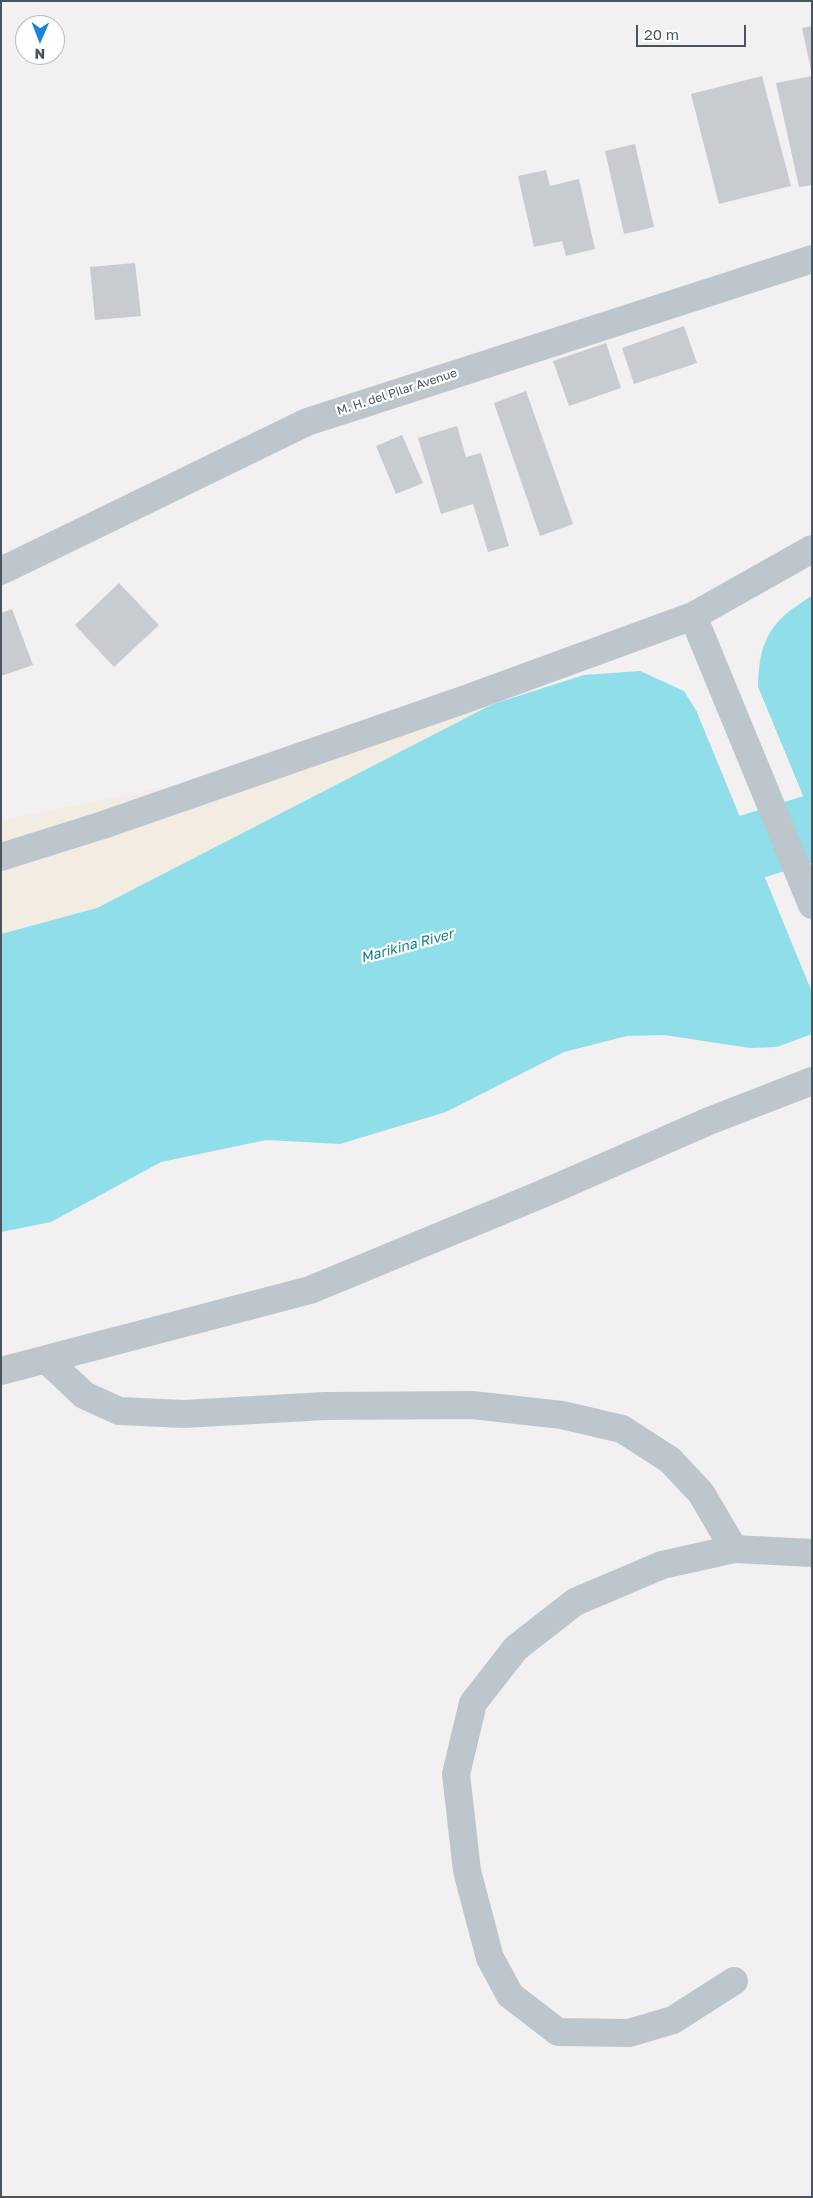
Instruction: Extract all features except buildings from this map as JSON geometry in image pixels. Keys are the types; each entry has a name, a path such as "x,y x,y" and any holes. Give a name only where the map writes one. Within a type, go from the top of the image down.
{"street":[{"name":"M. H. del Pilar Avenue","path":"1,571 307,422 812,259"},
{"path":"1,857 103,825 417,716 693,616 812,548"},
{"path":"693,616 812,904"},
{"path":"1,1371 310,1290 542,1194 709,1121 812,1081"},
{"path":"48,1360 84,1395 119,1411 184,1414 325,1406 472,1405 562,1415 622,1429 670,1460 701,1493 734,1549"},
{"path":"734,1981 673,2020 629,2033 558,2032 510,1995 490,1958 467,1871 456,1774 473,1703 516,1648 575,1602 662,1565 734,1549 812,1553"}],"sand":[{"path":"493,704 97,908 1,934 1,820 293,762"}],"water":[{"path":"812,596 812,818 758,687 762,653 769,634 792,609"},
{"path":"640,671 684,691 697,712 812,992 812,1034 777,1047 750,1048 664,1035 627,1036 564,1052 446,1112 340,1144 266,1140 161,1162 51,1222 1,1232 1,934 97,908 493,704 584,675"}],"pier":[{"path":"758,687 812,818 812,820 756,688"},
{"path":"699,711 811,983 809,984 697,712"}],"waterway":[{"name":"Marikina River","path":"664,874 812,828"}]}
